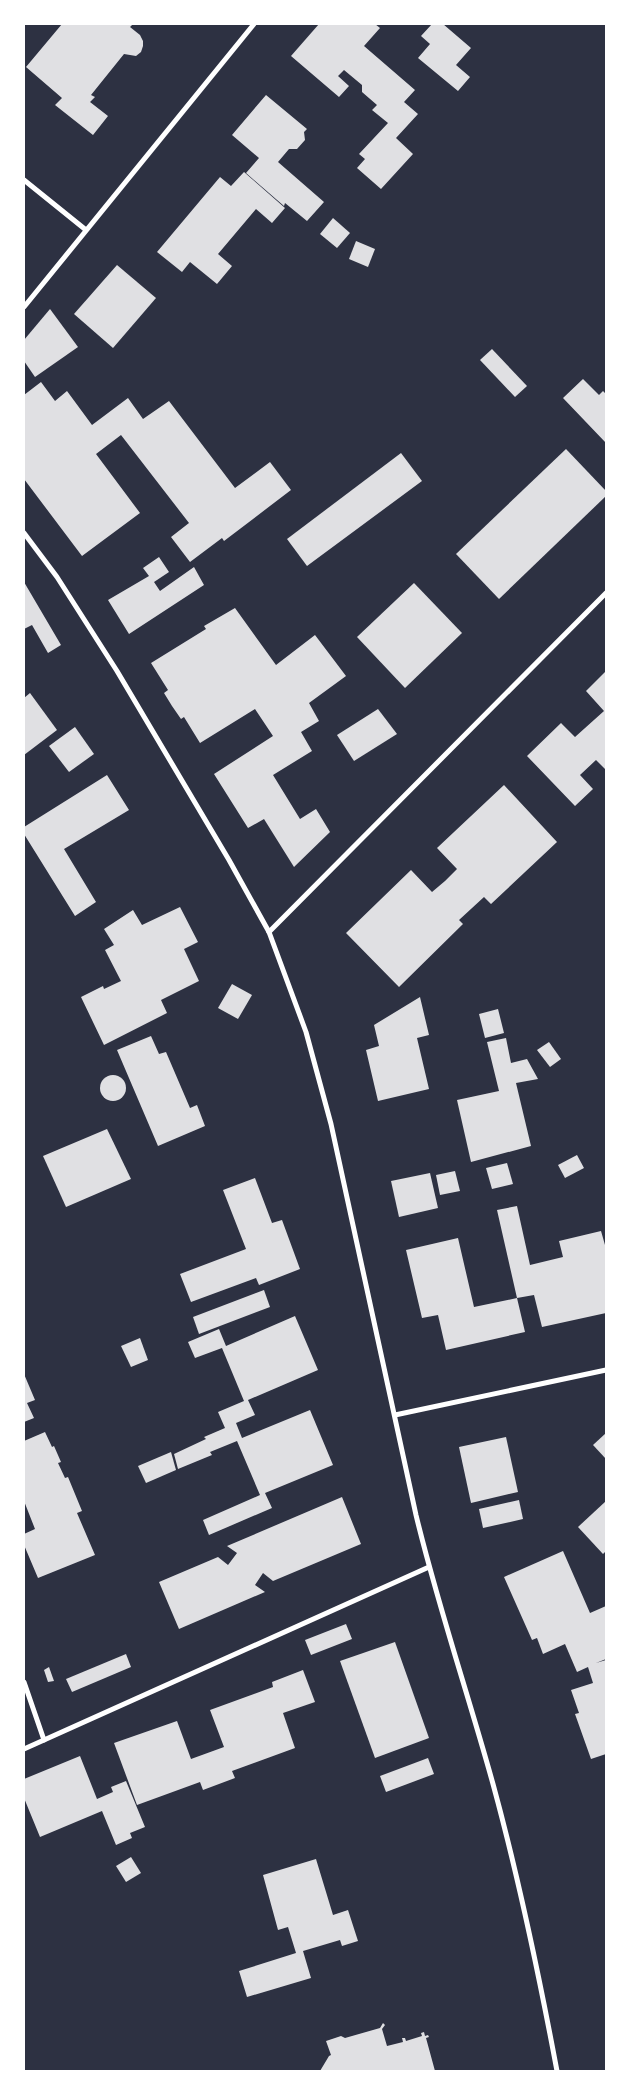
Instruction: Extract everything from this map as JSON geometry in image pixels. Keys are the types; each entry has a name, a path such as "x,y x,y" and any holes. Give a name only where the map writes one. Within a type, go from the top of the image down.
{"street":[{"path":"24,307 254,24"},
{"path":"24,180 86,230"},
{"path":"24,533 57,577 118,671 230,860 269,932 306,1032 331,1124 429,1567 493,1783 515,1870 535,1957 557,2071"},
{"path":"269,932 606,593"},
{"path":"395,1415 606,1370"},
{"path":"24,1750 429,1567"},
{"path":"24,1682 44,1740"}],"building":[{"path":"62,24 133,24 130,27 140,35 143,41 141,52 136,56 124,54 91,95 95,97 90,102 108,116 93,135 55,105 62,98 26,67"},
{"path":"319,24 375,24 380,28 364,46 415,90 404,102 418,114 396,138 413,154 381,189 357,168 365,159 359,154 388,123 372,110 377,105 362,92 362,85 344,70 338,76 349,86 339,97 291,56"},
{"path":"432,24 443,24 471,48 456,65 470,77 458,91 418,58 430,44 421,36"},
{"path":"266,95 307,129 304,132 305,140 297,149 289,149 278,162 324,202 307,221 285,203 284,206 246,173 259,158 232,135"},
{"path":"244,172 285,208 272,223 256,209 218,254 232,266 217,284 190,262 182,272 157,252 220,177 231,186"},
{"path":"333,218 350,233 337,248 320,234"},
{"path":"356,241 375,249 368,267 349,259"},
{"path":"117,265 156,298 113,348 74,314"},
{"path":"50,309 78,347 35,377 24,361 24,340"},
{"path":"492,349 527,386 515,397 480,360"},
{"path":"583,379 599,395 603,391 606,394 606,443 563,398"},
{"path":"41,382 55,401 67,391 92,425 128,398 143,419 169,401 235,488 270,462 291,490 224,541 222,538 190,562 171,537 189,523 121,435 96,454 140,513 82,556 24,479 24,395"},
{"path":"566,449 606,491 606,496 499,599 456,554"},
{"path":"401,453 422,481 307,566 287,539"},
{"path":"159,557 169,572 154,582 160,591 194,567 204,585 129,634 108,600 149,576 143,568"},
{"path":"24,582 61,645 48,653 32,625 24,629"},
{"path":"414,583 462,633 405,688 357,637"},
{"path":"235,608 276,665 315,635 346,676 309,703 319,721 301,732 312,751 273,775 300,819 316,809 330,832 294,867 264,819 248,828 214,774 273,736 255,709 200,743 184,717 181,719 164,693 168,690 151,663 206,629 204,626"},
{"path":"606,671 606,770 596,760 580,775 593,789 575,806 527,756 561,723 575,737 604,711 586,691"},
{"path":"30,693 57,730 24,755 24,698"},
{"path":"378,709 397,734 354,761 337,735"},
{"path":"75,727 94,754 69,772 49,746"},
{"path":"107,775 129,810 64,849 96,902 75,916 24,834 24,827"},
{"path":"504,785 557,842 491,904 484,897 459,920 463,924 399,987 346,933 411,870 432,892 445,881 457,869 437,848"},
{"path":"180,907 198,942 184,949 199,981 161,1000 167,1013 104,1045 81,997 103,986 104,989 121,981 105,950 114,945 104,929 133,910 142,925"},
{"path":"232,984 252,995 238,1019 218,1008"},
{"path":"420,997 429,1035 417,1038 429,1089 378,1101 366,1050 379,1046 374,1025"},
{"path":"498,1009 504,1033 485,1038 479,1014"},
{"path":"151,1036 159,1054 166,1052 190,1108 197,1105 205,1126 158,1146 117,1050"},
{"path":"506,1038 511,1063 527,1059 538,1079 516,1083 531,1146 471,1162 457,1100 499,1091 487,1042"},
{"path":"549,1042 561,1059 550,1067 537,1050"},
{"path":"113,1075 122,1079 126,1088 122,1097 113,1101 104,1097 100,1088 104,1079"},
{"path":"107,1129 131,1179 66,1207 43,1156"},
{"path":"577,1155 584,1168 565,1178 558,1165"},
{"path":"507,1163 513,1184 492,1189 486,1168"},
{"path":"455,1171 460,1191 440,1195 436,1175"},
{"path":"430,1173 438,1208 399,1217 391,1181"},
{"path":"255,1178 272,1223 282,1220 300,1269 259,1285 256,1278 191,1302 180,1274 246,1249 223,1190"},
{"path":"517,1206 530,1265 563,1257 559,1241 601,1231 606,1245 606,1313 542,1327 534,1295 517,1298 497,1210"},
{"path":"458,1238 474,1307 517,1298 525,1332 446,1350 438,1315 422,1318 406,1250"},
{"path":"264,1290 270,1307 199,1334 193,1317"},
{"path":"295,1316 318,1370 248,1400 255,1415 236,1423 242,1438 310,1410 333,1465 265,1493 272,1508 209,1535 203,1520 260,1495 237,1441 210,1452 212,1455 178,1469 174,1454 206,1439 204,1437 225,1428 218,1412 244,1401 222,1348 195,1358 188,1342 219,1329 226,1346"},
{"path":"140,1338 148,1360 131,1367 121,1346"},
{"path":"24,1374 35,1400 27,1403 34,1418 24,1422"},
{"path":"45,1432 52,1447 54,1446 61,1462 58,1463 65,1478 68,1477 82,1511 77,1513 95,1555 38,1578 24,1545 24,1534 35,1529 24,1501 24,1441"},
{"path":"606,1433 606,1459 593,1445"},
{"path":"506,1437 518,1492 471,1503 459,1447"},
{"path":"171,1452 176,1470 146,1483 138,1466"},
{"path":"342,1497 361,1544 273,1581 263,1573 255,1585 265,1592 179,1629 159,1582 218,1557 228,1565 237,1553 227,1546"},
{"path":"519,1500 523,1519 483,1528 479,1509"},
{"path":"606,1501 606,1551 603,1554 578,1527"},
{"path":"563,1551 590,1613 606,1606 606,1659 596,1663 606,1660 606,1754 591,1759 575,1714 579,1713 571,1690 593,1683 588,1667 577,1672 565,1644 543,1654 537,1638 532,1640 504,1577"},
{"path":"346,1624 352,1639 311,1655 305,1640"},
{"path":"395,1642 429,1738 375,1758 340,1661"},
{"path":"126,1654 131,1667 72,1692 66,1679"},
{"path":"49,1667 54,1681 48,1682 44,1670"},
{"path":"303,1670 315,1702 283,1713 295,1748 232,1771 235,1778 203,1790 200,1782 137,1805 114,1743 177,1721 191,1759 224,1747 210,1710 273,1687 272,1682"},
{"path":"80,1756 97,1799 113,1792 111,1787 126,1781 145,1827 130,1833 132,1838 116,1845 102,1811 40,1837 24,1798 24,1779"},
{"path":"428,1758 434,1774 386,1792 380,1776"},
{"path":"131,1857 141,1873 126,1882 116,1866"},
{"path":"316,1859 333,1915 348,1910 358,1941 342,1946 340,1940 303,1951 311,1978 247,1997 239,1971 296,1953 288,1927 278,1930 263,1875"},
{"path":"383,2023 385,2025 382,2029 387,2046 403,2042 402,2038 405,2038 406,2041 422,2036 421,2033 424,2032 425,2036 428,2035 429,2037 426,2038 435,2071 320,2071 331,2055 326,2041 341,2036 345,2038 380,2028"}]}
